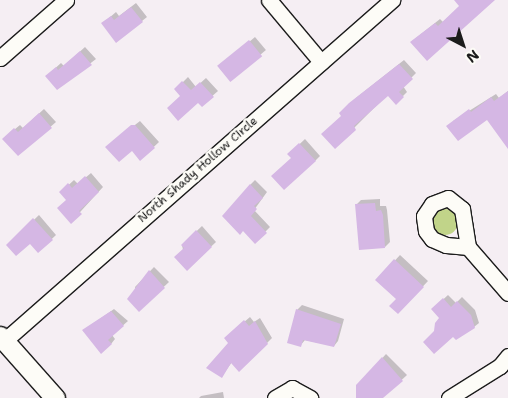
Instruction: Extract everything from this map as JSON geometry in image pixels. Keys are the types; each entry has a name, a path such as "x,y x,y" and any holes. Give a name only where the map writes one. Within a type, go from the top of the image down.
{"street":[{"path":"0,58 66,0"},
{"path":"269,0 321,62"},
{"name":"North Shady Hollow Circle","path":"2,338 392,0"},
{"path":"468,248 508,293"},
{"path":"2,338 55,398"},
{"path":"449,398 500,366 508,356"},
{"path":"275,398 292,388 310,398"}],"green space":[{"path":"445,209 454,213 458,222 454,231 445,235 436,231 432,222 436,213"}],"building":[{"path":"454,0 495,0 427,61 410,42 435,23 438,26 459,6"},
{"path":"131,7 143,22 116,43 101,23 111,16 114,20"},
{"path":"249,40 262,56 230,82 217,66"},
{"path":"80,51 92,65 57,90 45,76 56,67 58,70"},
{"path":"399,64 413,79 399,92 404,97 396,105 388,96 354,126 356,130 335,149 321,134 341,116 339,113 349,103"},
{"path":"182,81 191,90 200,82 214,97 202,107 198,103 178,121 167,108 180,96 174,89"},
{"path":"508,91 508,149 487,120 458,141 446,126 469,109 471,112 491,97 494,101"},
{"path":"39,113 52,128 18,156 2,139 14,128 18,132"},
{"path":"131,125 135,125 155,148 140,161 132,151 119,162 105,147"},
{"path":"299,143 316,161 284,190 271,176 291,158 287,154"},
{"path":"85,176 99,192 79,211 82,214 71,224 57,208 66,200 59,192 68,183 72,188"},
{"path":"250,184 263,198 254,206 257,209 251,216 267,233 255,244 243,231 240,235 222,216"},
{"path":"375,203 376,211 381,210 383,215 385,248 359,250 355,204"},
{"path":"33,218 53,240 38,253 30,244 16,256 6,245"},
{"path":"196,230 212,247 187,271 174,257 184,248 181,245"},
{"path":"394,259 424,287 398,314 389,306 396,299 375,280"},
{"path":"149,270 165,288 139,312 127,299"},
{"path":"443,298 451,307 457,301 471,315 475,328 456,340 453,337 434,354 423,342 434,331 435,323 439,318 431,309"},
{"path":"296,309 341,324 334,347 303,340 301,347 287,343"},
{"path":"111,311 124,326 108,340 112,344 101,354 82,330"},
{"path":"244,320 249,326 255,321 268,344 239,372 231,363 222,378 206,368 228,343 224,338"},
{"path":"382,357 403,381 383,398 356,398 356,385"}]}
